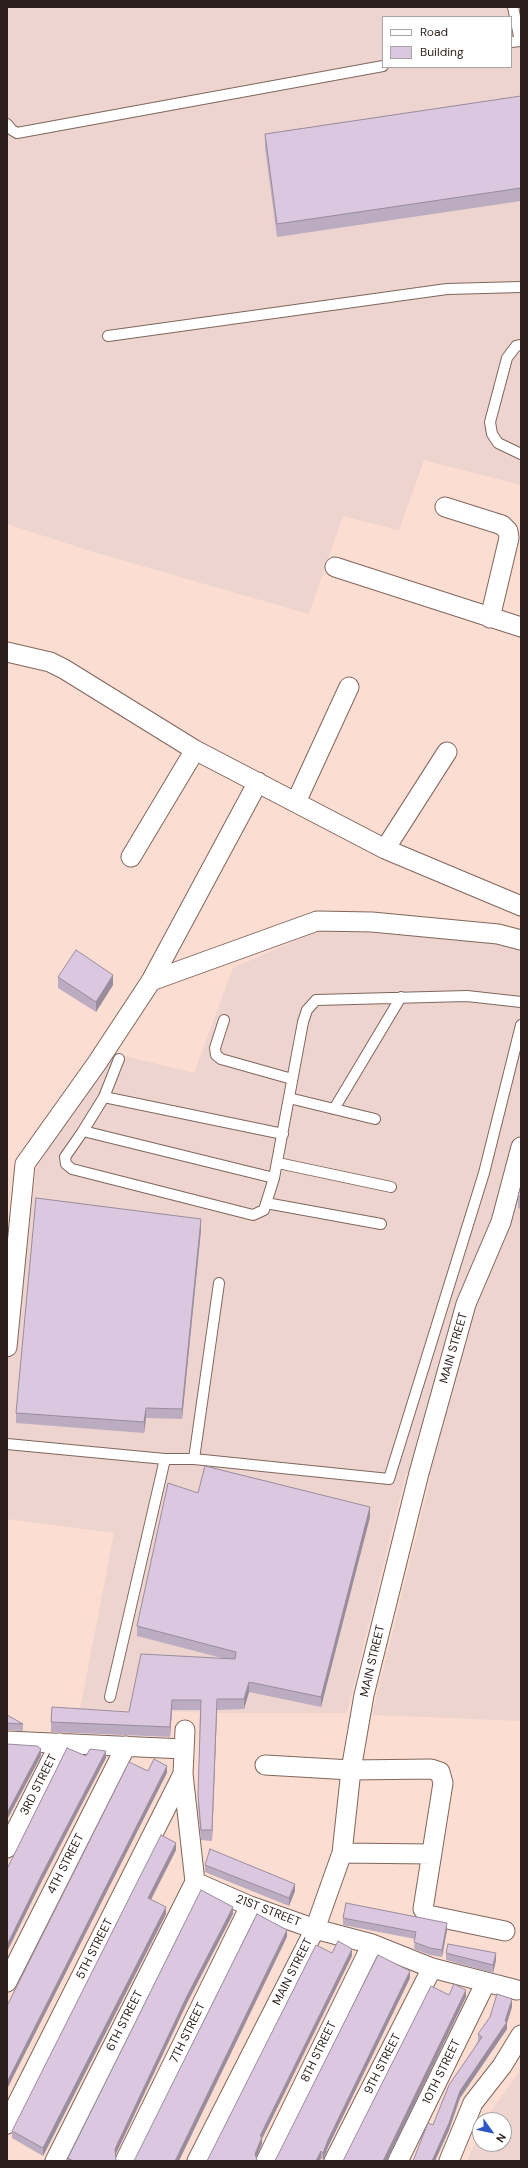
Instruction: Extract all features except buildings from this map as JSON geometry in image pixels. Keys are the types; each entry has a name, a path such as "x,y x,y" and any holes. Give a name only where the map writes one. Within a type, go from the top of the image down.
{"street":[{"path":"445,507 502,525 514,531 510,538 490,618"},
{"path":"335,567 521,627"},
{"path":"7,652 50,662 195,750 385,849 521,906"},
{"path":"296,802 349,687"},
{"path":"131,857 195,750"},
{"path":"385,849 447,752"},
{"path":"7,1347 25,1164 97,1063 151,981 258,782"},
{"path":"151,981 317,921 372,922 482,932 521,940"},
{"name":"MAIN STREET","path":"197,2161 315,1929 342,1853 352,1770 364,1695 419,1473 466,1304 501,1222 521,1147"},
{"path":"185,1730 183,1774 195,1882"},
{"path":"7,1741 184,1749"},
{"name":"3RD STREET","path":"7,1848 60,1743"},
{"name":"4TH STREET","path":"7,1982 126,1746"},
{"path":"265,1765 352,1770 431,1769 440,1772 443,1782 432,1854 422,1905 424,1912 428,1915 505,1931"},
{"name":"5TH STREET","path":"7,2124 183,1774"},
{"path":"342,1853 432,1854"},
{"name":"21ST STREET","path":"195,1882 250,1906 315,1929 372,1944 432,1968 516,1990"},
{"name":"6TH STREET","path":"55,2161 195,1882"},
{"name":"7TH STREET","path":"125,2161 250,1906"},
{"name":"8TH STREET","path":"266,2161 372,1944"},
{"name":"9TH STREET","path":"334,2161 432,1968"},
{"name":"10TH STREET","path":"398,2161 486,1982"},
{"path":"449,2161 473,2104 502,2066 521,2035"}],"lane":[{"path":"513,7 517,41"},
{"path":"7,124 17,133 382,66"},
{"path":"108,336 447,289 521,287"},
{"path":"521,346 516,346 507,358 490,422 492,434 498,443 521,454"},
{"path":"119,1059 104,1097 65,1157 66,1164 72,1169 253,1215 264,1210 274,1178 303,1022 307,1010 316,1000 401,996 467,996 521,1002"},
{"path":"334,1109 401,996"},
{"path":"224,1020 215,1048 216,1055 221,1059 292,1079"},
{"path":"7,1444 165,1459 194,1459 389,1479 484,1173 521,1025"},
{"path":"104,1097 283,1134"},
{"path":"289,1098 375,1119"},
{"path":"83,1131 274,1178"},
{"path":"278,1163 391,1187"},
{"path":"266,1203 381,1224"},
{"path":"194,1459 219,1283"},
{"path":"110,1697 165,1459"}],"shaded area":[{"path":"7,7 521,7 521,485 424,460 399,530 343,516 309,614 93,552 7,524"},
{"path":"321,929 504,943 521,947 521,1721 372,1715 431,1476 406,1473 347,1713 220,1713 80,1709 114,1533 7,1519 7,1244 27,1248 36,1169 109,1052 194,1073 233,968"},
{"path":"521,2069 521,2161 467,2161 472,2150 472,2152 512,2152 512,2112 491,2112"}]}
